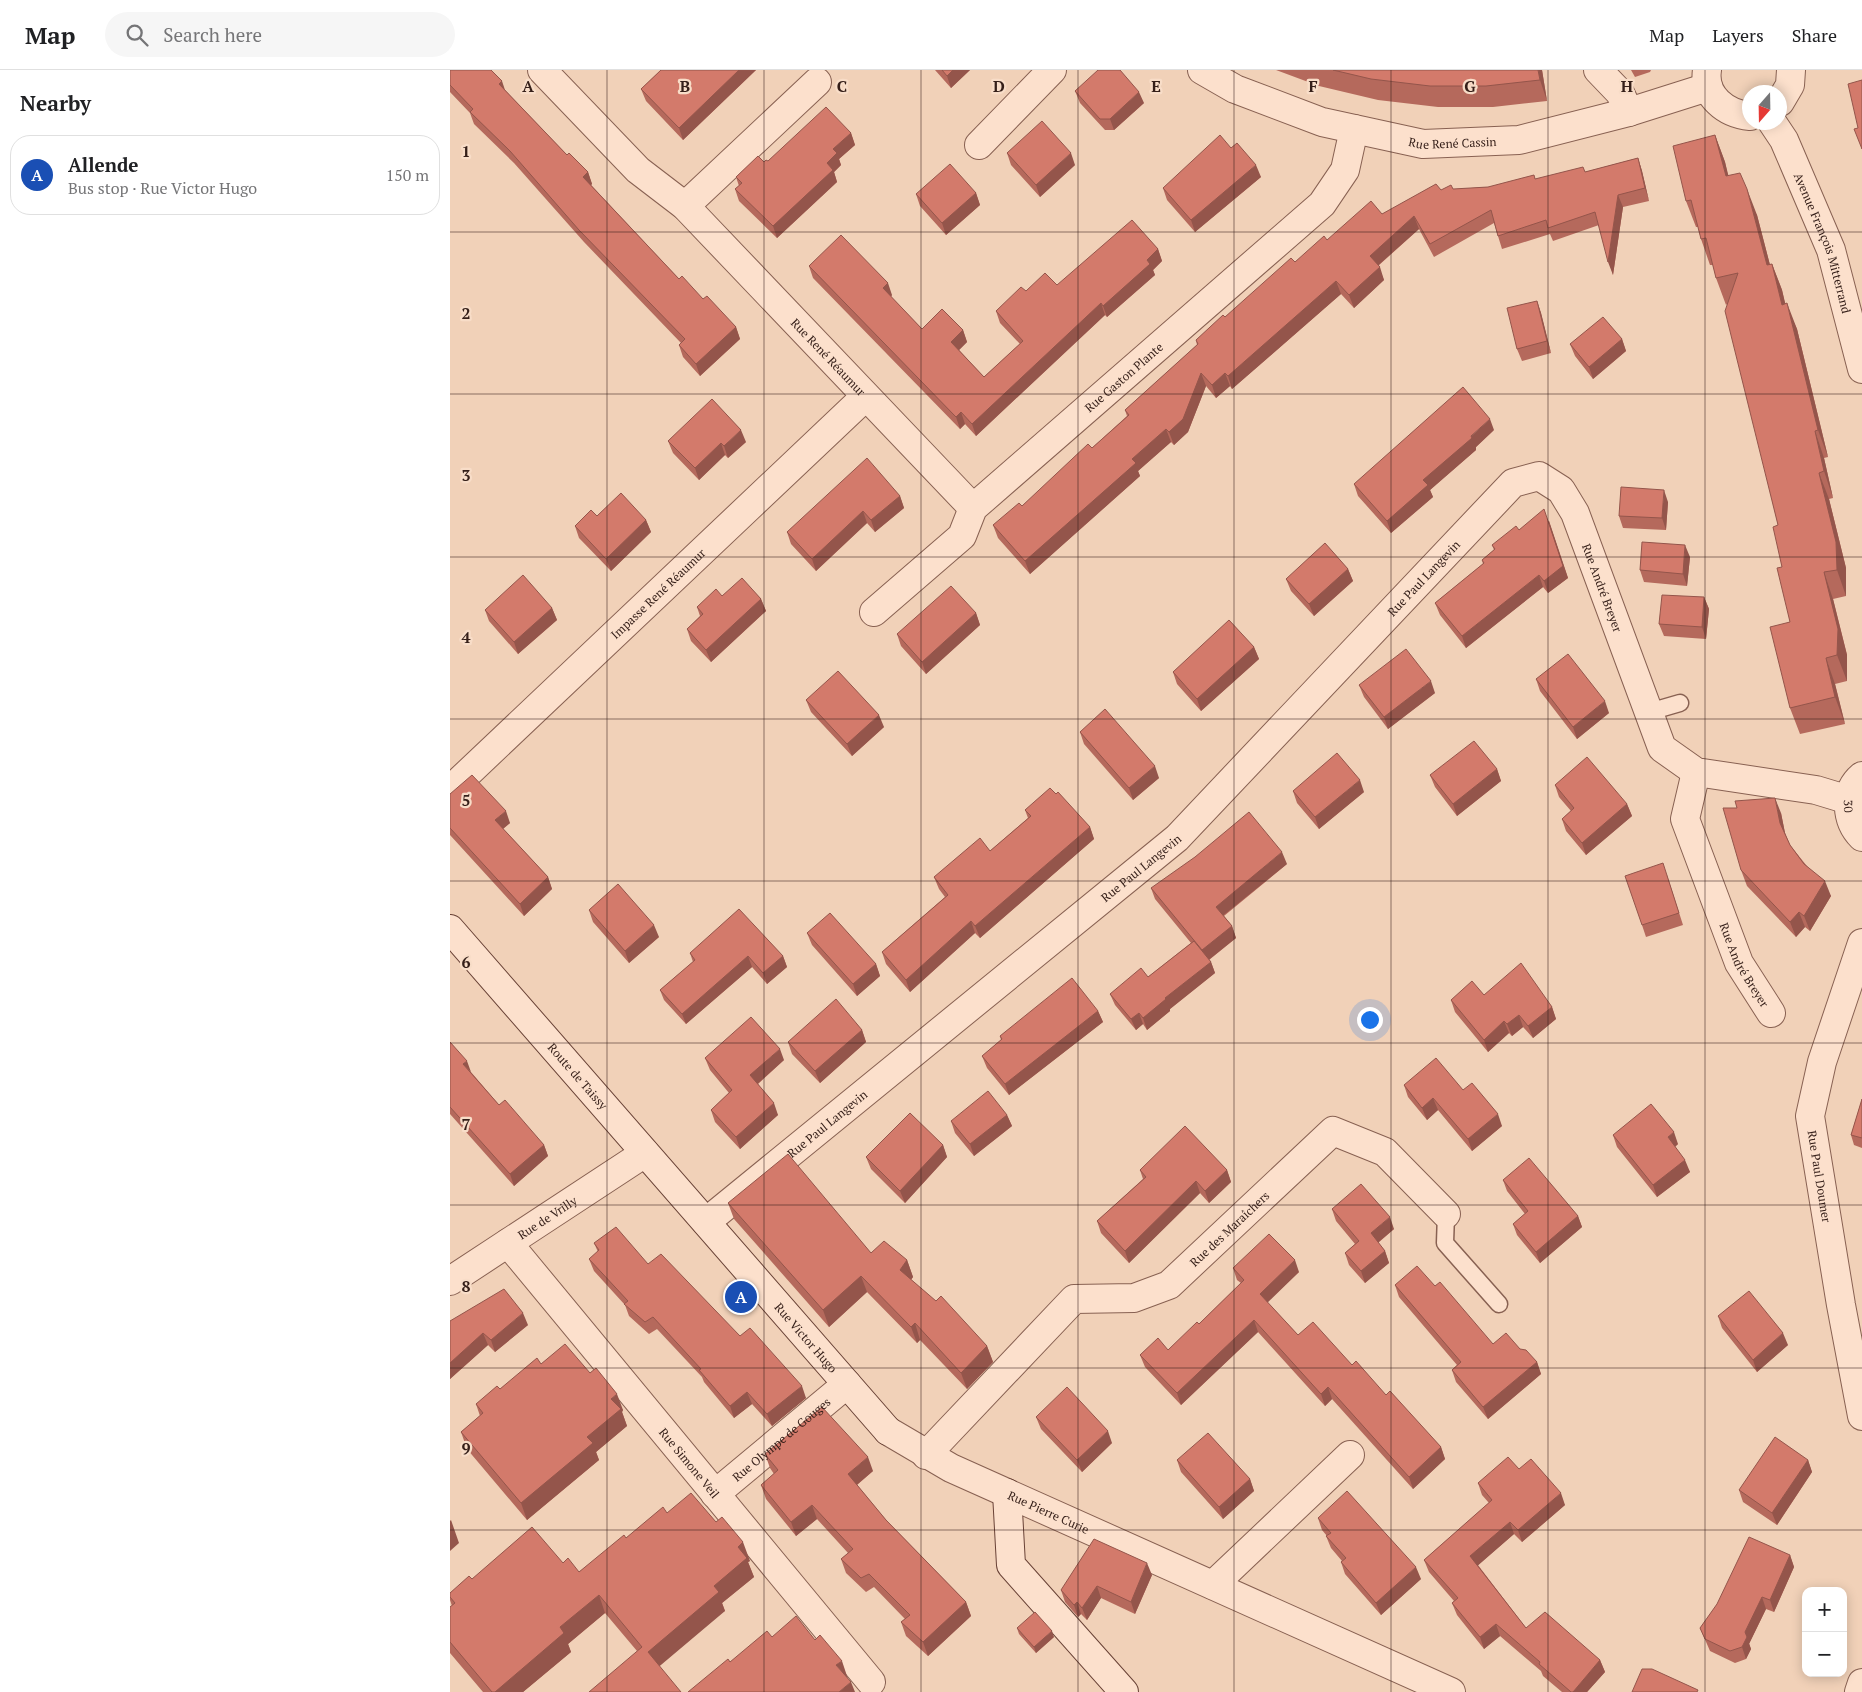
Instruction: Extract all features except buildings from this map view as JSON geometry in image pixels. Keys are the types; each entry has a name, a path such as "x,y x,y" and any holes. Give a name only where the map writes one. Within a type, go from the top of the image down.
{"street":[{"name":"Rue René Réaumur","path":"542,70 638,170 685,206 865,397 973,508"},
{"path":"979,144 1052,70"},
{"name":"Rue René Cassin","path":"1202,70 1244,93 1322,122 1423,144 1519,140 1629,112 1708,79"},
{"path":"1598,70 1620,93 1629,112"},
{"path":"1787,90 1790,85 1791,70"},
{"path":"1708,79 1715,100 1726,109 1742,115"},
{"path":"685,206 817,82"},
{"name":"Rue Gaston Plante","path":"874,612 962,536 973,508 1322,204 1345,170 1354,129"},
{"name":"Avenue François Mitterrand","path":"1777,130 1784,140 1831,250 1862,370"},
{"name":"Impasse René Réaumur","path":"450,790 865,397"},
{"name":"Rue André Breyer","path":"1539,476 1561,490 1574,513 1662,748 1696,772 1816,790 1849,800"},
{"name":"Rue Paul Langevin","path":"706,1222 1177,838 1513,483 1539,476"},
{"name":"Rue André Breyer","path":"1696,772 1685,819 1739,963 1771,1013"},
{"name":"30","path":"1862,776 1853,789 1849,800 1849,813 1853,826 1862,837"},
{"name":"Route de Taissy","path":"450,929 706,1222"},
{"name":"Rue Paul Doumer","path":"1862,943 1822,1062 1810,1116 1840,1305 1862,1416"},
{"name":"Rue des Maraîchers","path":"926,1455 1074,1299 1134,1298 1169,1285 1333,1131 1385,1152 1446,1214"},
{"name":"Rue de Vrilly","path":"450,1281 645,1153"},
{"name":"Rue Victor Hugo","path":"706,1222 888,1431"},
{"name":"Rue Simone Veil","path":"508,1243 871,1682"},
{"name":"Rue Olympe de Gouges","path":"715,1494 847,1384"},
{"name":"Rue Pierre Curie","path":"888,1431 926,1455 1006,1493 1451,1692"},
{"path":"1213,1585 1350,1455"},
{"path":"1006,1493 1011,1565 1124,1692"},
{"path":"1859,1692 1862,1683"}],"lane":[{"path":"1649,712 1680,703"},
{"name":"Rue des Maraîchers","path":"1446,1214 1445,1243 1500,1304"}],"place":[{"name":"Allende","path":"741,1297"}]}
